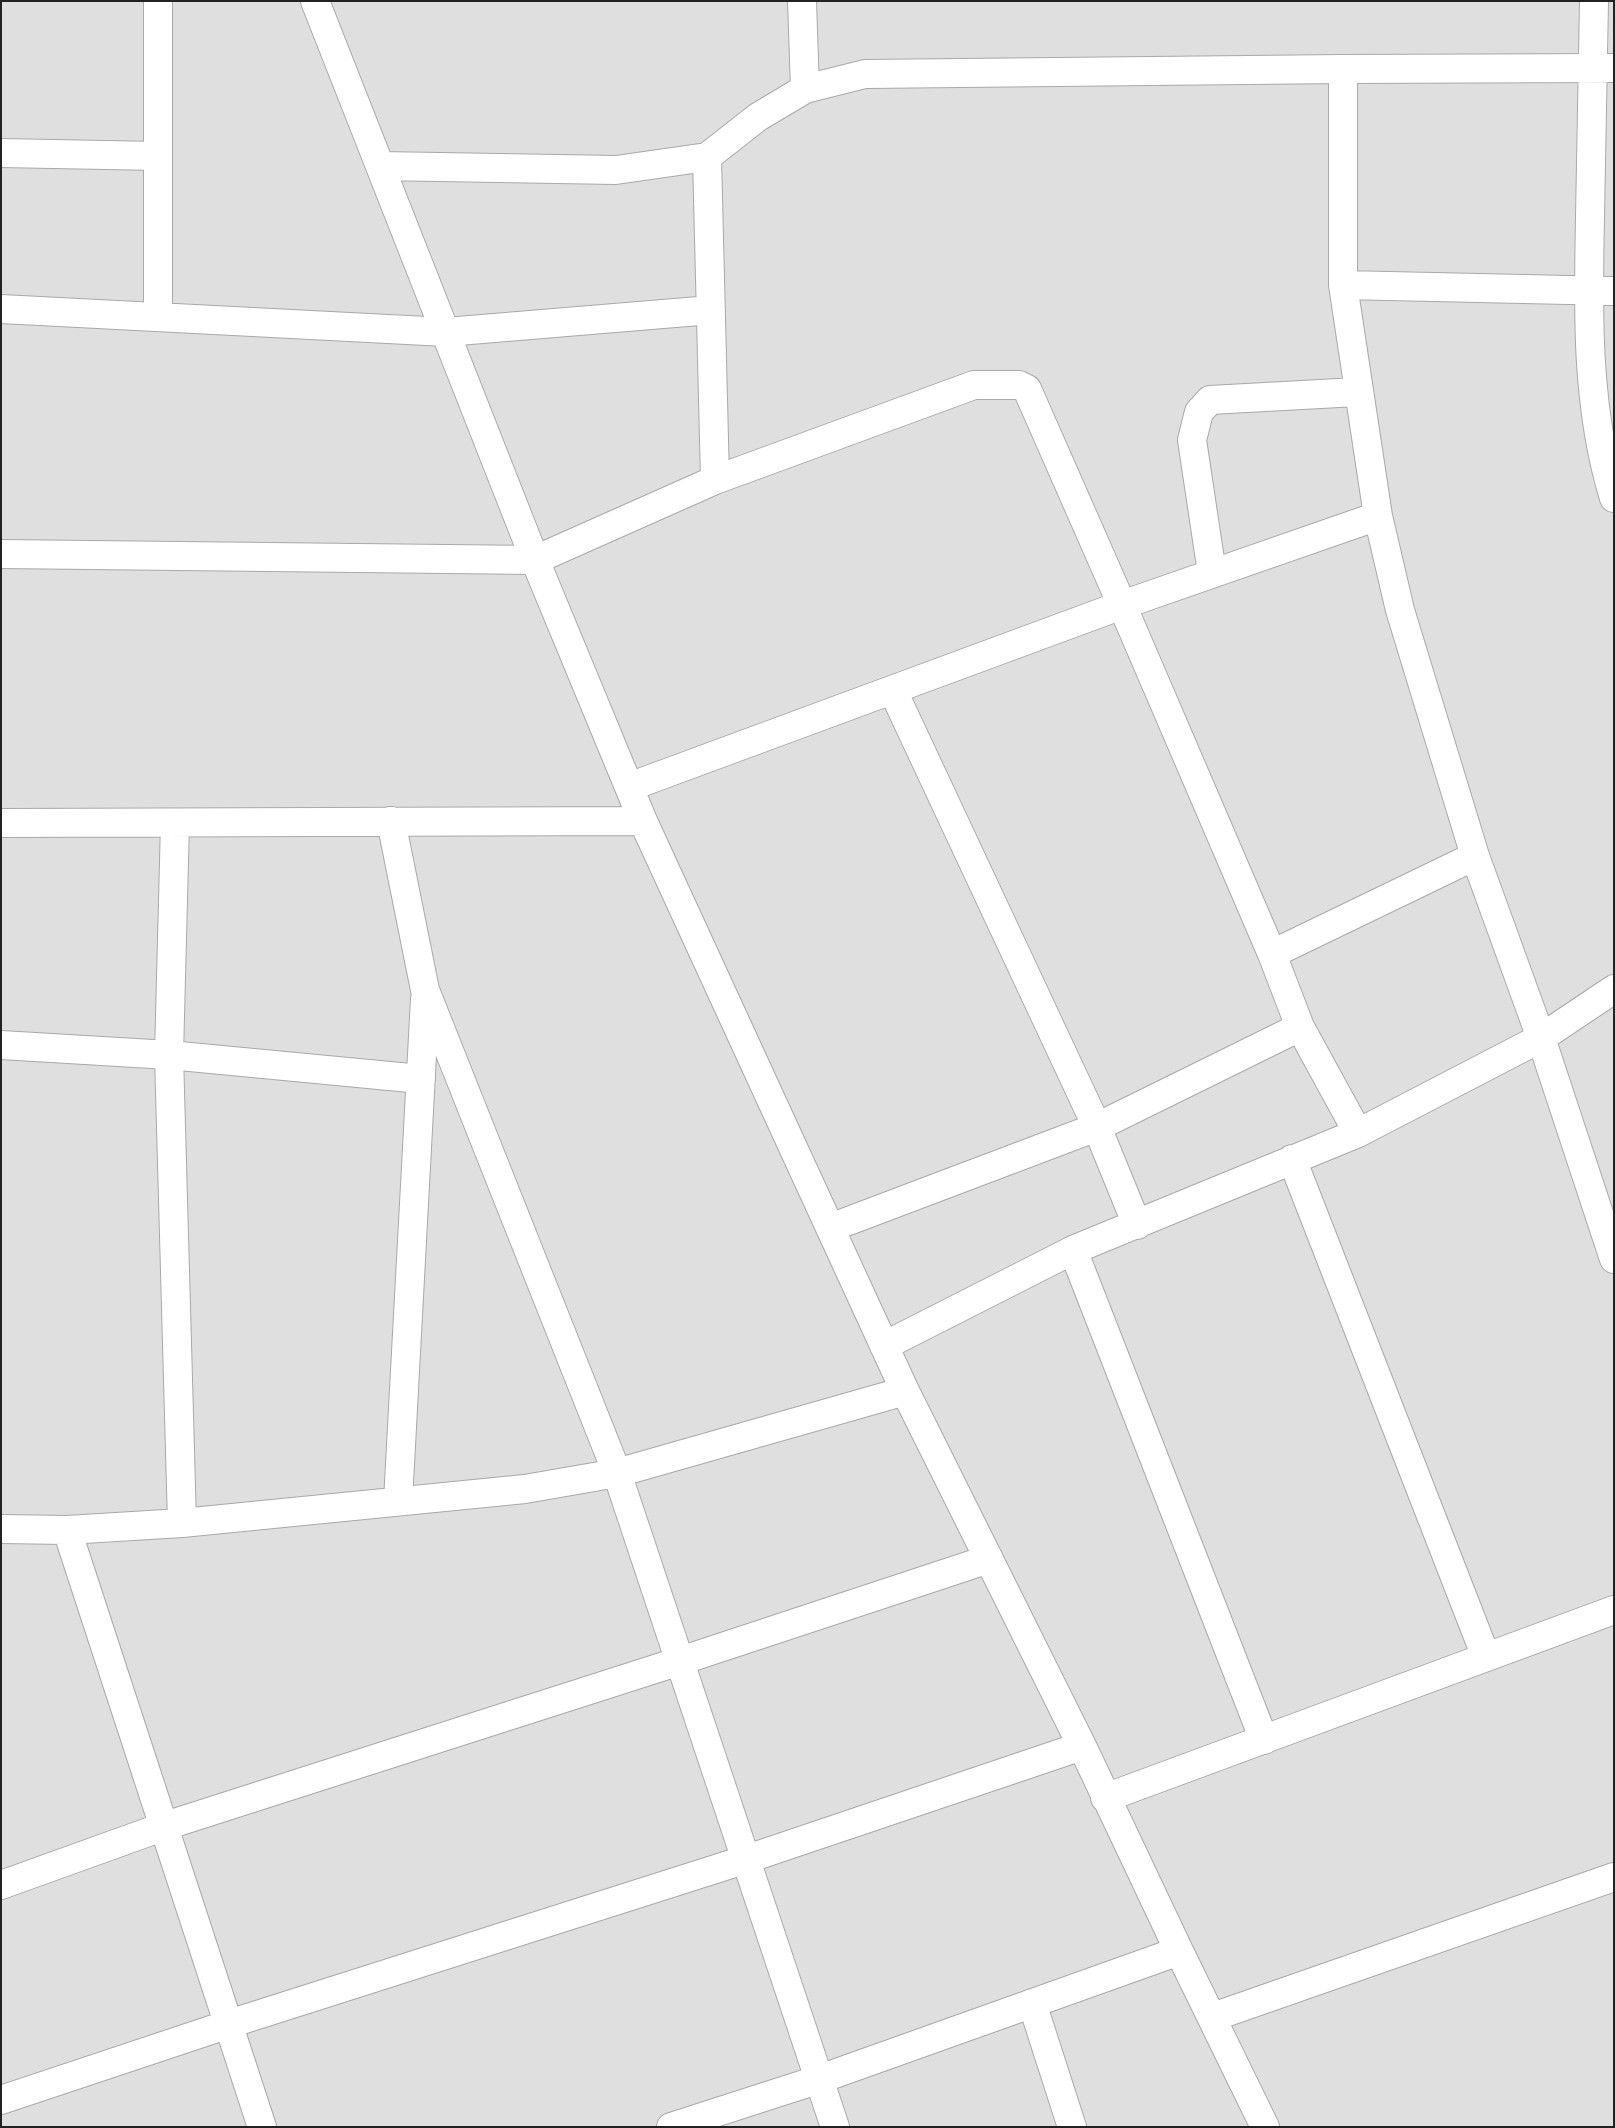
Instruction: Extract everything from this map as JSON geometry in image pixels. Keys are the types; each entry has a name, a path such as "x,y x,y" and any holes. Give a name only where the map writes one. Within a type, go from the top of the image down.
{"street":[{"path":"158,1 158,317"},
{"path":"315,1 535,560 643,821 905,1391 1082,1746 1105,1798 1265,2127"},
{"path":"802,1 805,89"},
{"path":"1594,1 1603,68 1601,291 1595,417 1604,465 1614,498"},
{"path":"380,166 616,170 707,157 758,117 805,89 864,74 1603,68"},
{"path":"1343,69 1343,285 1357,392 1378,516 1400,610 1475,856 1541,1038 1614,1259"},
{"path":"1,153 158,156"},
{"path":"707,157 715,480"},
{"path":"1343,285 1601,291"},
{"path":"1,309 446,332 711,310"},
{"path":"1,554 535,560 715,480 974,385 1019,385 1027,389 1122,604 1272,954 1300,1027 1358,1133"},
{"path":"1212,573 1192,440 1199,412 1210,400 1357,392"},
{"path":"629,787 893,691 1122,604 1378,516"},
{"path":"893,691 1097,1127 1137,1225"},
{"path":"391,821 426,990 617,1473 835,2127"},
{"path":"1,823 643,821"},
{"path":"175,823 168,1055 182,1523"},
{"path":"1272,954 1475,856"},
{"path":"884,1346 1073,1250 1358,1133 1541,1038 1614,989"},
{"path":"398,1502 426,990"},
{"path":"830,1228 1097,1127 1300,1027"},
{"path":"1,1045 168,1055 421,1079"},
{"path":"1292,1159 1486,1657"},
{"path":"1073,1250 1264,1740"},
{"path":"1,1529 67,1530 182,1523 524,1489 617,1473 905,1391"},
{"path":"67,1530 262,2127"},
{"path":"1,1885 165,1826 989,1560"},
{"path":"1105,1798 1614,1610"},
{"path":"1,2100 229,2024 747,1859 1082,1746"},
{"path":"1213,2017 1614,1877"},
{"path":"671,2127 820,2079 1179,1951"},
{"path":"1032,2002 1072,2127"}],"shaded area":[{"path":"1,1 1614,1 1614,2127 1,2127"}]}
